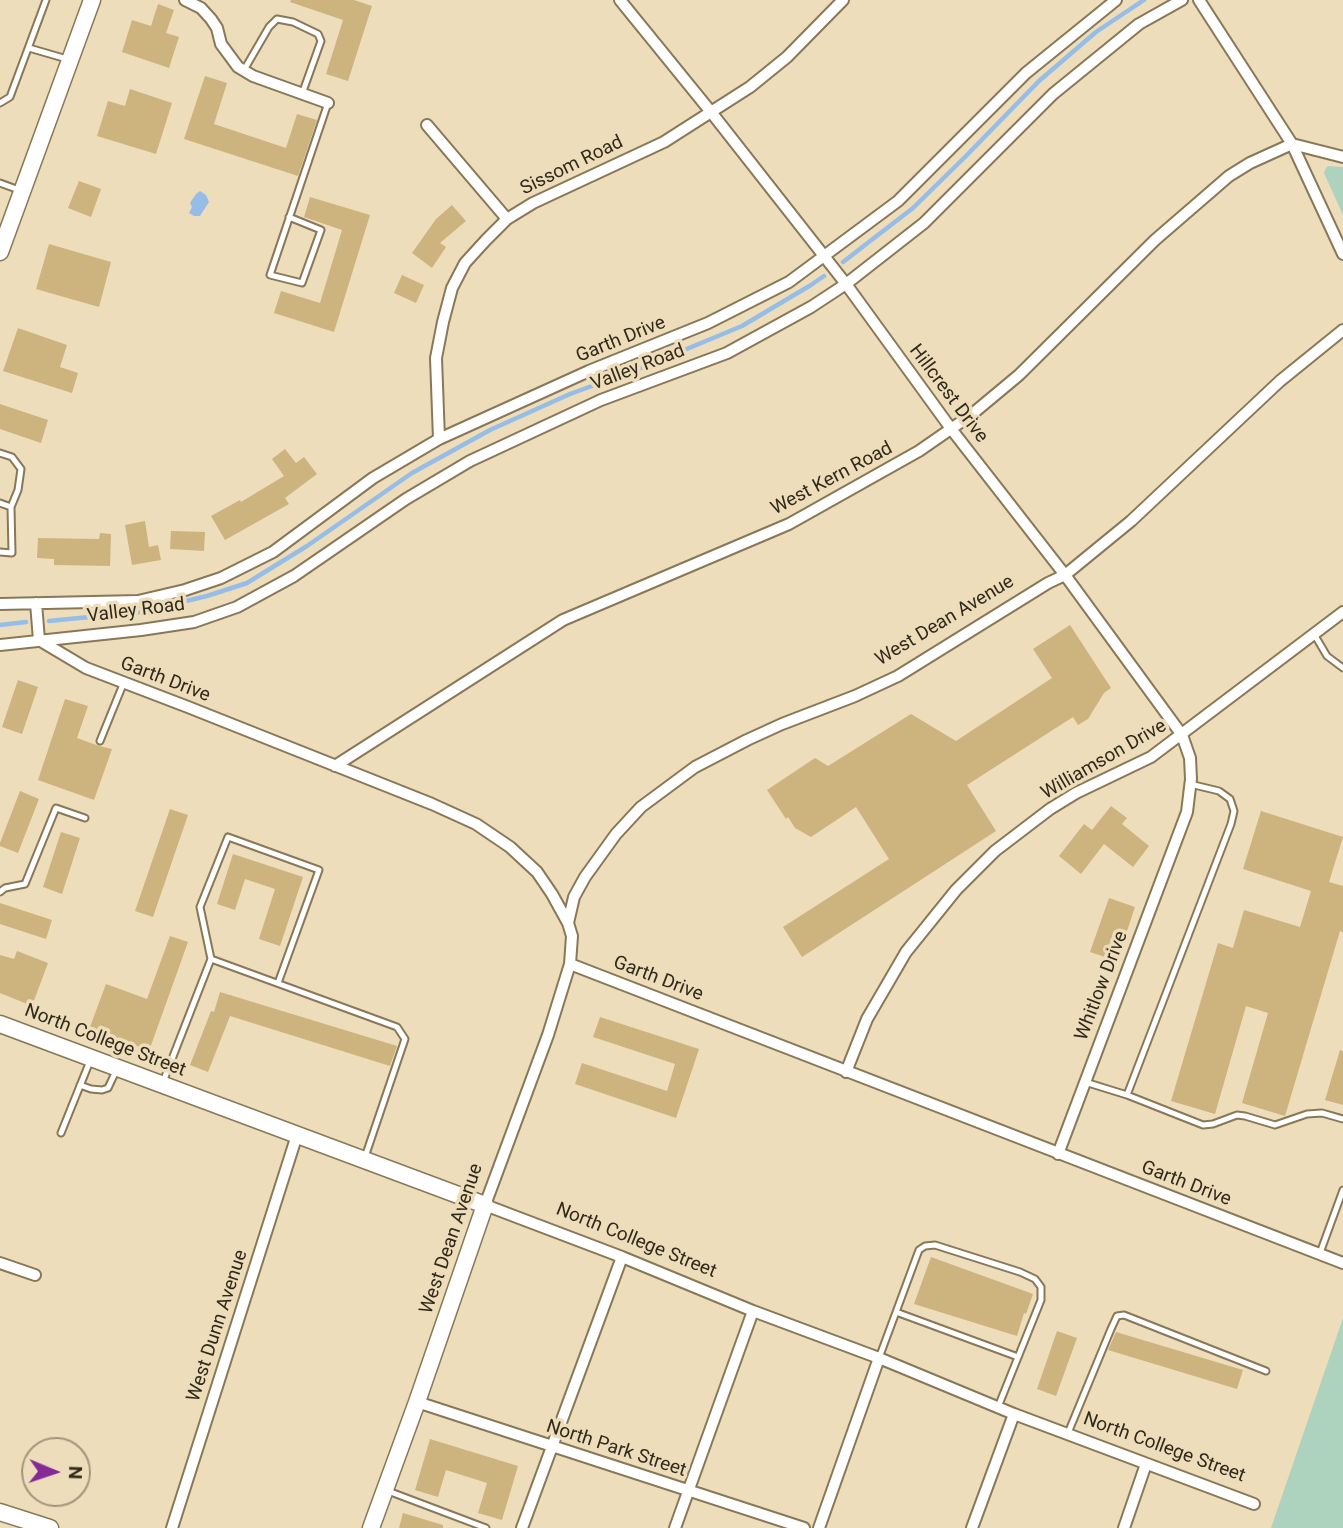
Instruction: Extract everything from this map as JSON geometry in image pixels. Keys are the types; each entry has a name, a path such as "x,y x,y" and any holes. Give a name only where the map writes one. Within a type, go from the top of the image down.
{"street":[{"path":"0,252 92,0"},
{"path":"186,0 201,8 211,19 217,28 220,44 244,71 328,103"},
{"name":"Hillcrest Drive","path":"620,0 846,284 952,430 1065,575 1182,735 1190,758 1190,784 1187,812 1180,830"},
{"name":"Sissom Road","path":"439,439 436,358 452,288 465,263 486,240 508,219 533,203 664,142 750,87 788,57 843,0"},
{"name":"Garth Drive","path":"0,604 138,601 221,578 273,552 373,478 439,439 589,371 708,323 789,282 898,201 1026,73 1116,0"},
{"name":"Valley Road","path":"39,640 194,622 237,607 294,576 406,499 470,461 601,400 727,353 811,307 846,284 923,223 1053,94 1139,24 1182,0"},
{"path":"1199,0 1292,144 1343,254"},
{"path":"427,125 508,219"},
{"path":"1292,144 1343,157"},
{"name":"West Kern Road","path":"335,766 563,620 789,524 898,464 952,430 1019,375 1155,240 1219,184 1250,163 1292,144"},
{"name":"West Dean Avenue","path":"568,923 574,897 585,877 616,834 641,807 695,767 782,724 898,676 1065,575 1131,521 1280,381 1343,330"},
{"path":"0,645 39,640 36,603"},
{"name":"Williamson Drive","path":"846,1072 867,1019 906,952 956,890 995,851 1050,809 1076,793 1139,765 1343,612"},
{"name":"Garth Drive","path":"39,640 86,668 381,782 475,824 510,847 537,872 552,894 572,936 570,964 1343,1263"},
{"name":"Whitlow Drive","path":"1058,1154 1180,830"},
{"name":"West Dean Avenue","path":"371,1528 548,1035 570,964"},
{"name":"North College Street","path":"0,1024 622,1257 1013,1413 1254,1504"},
{"name":"West Dunn Avenue","path":"172,1528 297,1135"},
{"path":"522,1528 622,1257"},
{"path":"0,1263 35,1275"},
{"path":"675,1528 753,1311"},
{"path":"819,1528 879,1358"},
{"name":"North Park Street","path":"417,1402 804,1528"},
{"path":"972,1528 1013,1413"},
{"path":"1124,1528 1146,1464"},
{"path":"0,1512 50,1528"}],"lane":[{"path":"0,103 10,97 46,0"},
{"path":"244,71 269,27 277,19 293,22 318,34 321,41 302,94"},
{"path":"29,48 70,60"},
{"path":"289,217 321,230 302,283 270,275 289,217 328,103"},
{"path":"0,183 22,191"},
{"path":"0,453 12,457 21,469 18,490 11,507 12,553 0,552"},
{"path":"0,503 11,507"},
{"path":"1314,634 1327,656 1343,668"},
{"path":"100,741 124,682"},
{"path":"1128,1095 1227,837 1234,811 1230,799 1219,791 1190,784"},
{"path":"0,892 5,888 24,884 56,808 85,818"},
{"path":"162,1085 211,959 200,908 228,837 318,870 278,983"},
{"path":"211,959 397,1027 405,1039 364,1160"},
{"path":"61,1133 91,1058"},
{"path":"80,1085 91,1089 108,1088 117,1068"},
{"path":"1085,1082 1128,1095 1203,1125 1237,1115 1276,1125 1307,1114 1322,1112 1343,1119"},
{"path":"1319,1254 1343,1190"},
{"path":"879,1358 919,1250 925,1246 935,1245 1020,1272 1035,1279 1041,1287 1041,1300 998,1407"},
{"path":"896,1312 1018,1357"},
{"path":"1068,1434 1117,1316 1124,1315 1266,1371"},
{"path":"385,1490 486,1528"}],"green space":[{"path":"1328,166 1343,167 1343,215 1324,173"},
{"path":"1343,1318 1343,1528 1271,1528"}],"water":[{"path":"200,191 206,195 209,202 200,216 194,216 189,213 192,207 190,203"}],"building":[{"path":"354,0 372,6 348,81 326,74 343,20 290,2"},
{"path":"158,4 174,10 166,33 179,37 169,68 122,52 132,20 151,26"},
{"path":"205,76 227,83 214,124 286,148 297,114 317,120 298,176 184,139"},
{"path":"130,89 172,103 156,154 97,136 108,101 125,106"},
{"path":"79,181 101,189 91,217 68,208"},
{"path":"310,197 370,215 334,332 274,313 281,291 320,303 342,230 304,217"},
{"path":"452,205 466,221 440,243 446,247 432,268 412,253 436,219"},
{"path":"49,244 111,262 99,307 36,289"},
{"path":"402,275 424,285 416,303 394,293"},
{"path":"18,328 67,345 60,367 78,373 72,393 3,371"},
{"path":"0,404 48,420 41,443 0,429"},
{"path":"285,449 296,463 304,457 317,474 285,498 289,504 225,540 211,516 240,500 241,502 284,476 272,459"},
{"path":"145,521 149,547 158,545 161,560 132,565 125,525"},
{"path":"171,531 205,532 204,551 170,549"},
{"path":"100,533 111,534 110,566 54,565 54,559 37,558 38,538 99,539"},
{"path":"1070,625 1111,688 1104,693 1088,719 1078,725 1073,717 967,785 996,831 802,957 783,927 889,859 856,807 811,837 795,828 788,817 786,819 767,790 815,758 828,766 911,714 956,741 1052,678 1033,649"},
{"path":"18,680 38,687 22,734 2,727"},
{"path":"65,699 88,706 77,738 112,749 94,800 38,780"},
{"path":"20,791 39,799 18,853 0,846 0,843"},
{"path":"1111,806 1127,818 1122,824 1149,846 1133,867 1104,844 1081,874 1059,856 1084,824 1092,830"},
{"path":"170,809 188,815 153,917 135,911"},
{"path":"1261,811 1343,837 1329,882 1343,886 1343,932 1340,931 1285,1116 1242,1103 1268,1013 1246,1006 1215,1114 1171,1101 1218,943 1233,948 1244,910 1300,927 1311,891 1243,869"},
{"path":"61,832 80,838 62,894 43,887"},
{"path":"233,854 303,877 280,946 259,939 275,889 245,879 235,910 217,904"},
{"path":"1109,898 1135,907 1117,961 1090,952"},
{"path":"0,903 52,920 46,939 0,924"},
{"path":"170,936 188,942 149,1051 90,1027 106,984 147,999"},
{"path":"17,951 48,963 32,1006 0,993 0,955 14,959"},
{"path":"220,992 397,1046 390,1066 230,1016 208,1072 190,1065"},
{"path":"600,1017 699,1049 676,1118 575,1084 582,1063 667,1091 675,1064 593,1037"},
{"path":"1340,1050 1343,1051 1343,1105 1325,1100"},
{"path":"931,1257 1033,1294 1017,1336 914,1304"},
{"path":"1057,1331 1077,1338 1056,1396 1037,1389"},
{"path":"1116,1332 1243,1370 1237,1389 1108,1350"},
{"path":"430,1439 518,1466 502,1520 478,1513 487,1483 446,1470 438,1497 415,1490"},
{"path":"403,1513 443,1525 443,1528 399,1528"}],"waterway":[{"path":"843,262 913,208 1039,81 1096,32 1144,0"},
{"path":"49,621 140,612 247,583 307,546 412,473 490,430 570,394 742,326 824,276"},
{"path":"0,625 26,622"}]}
